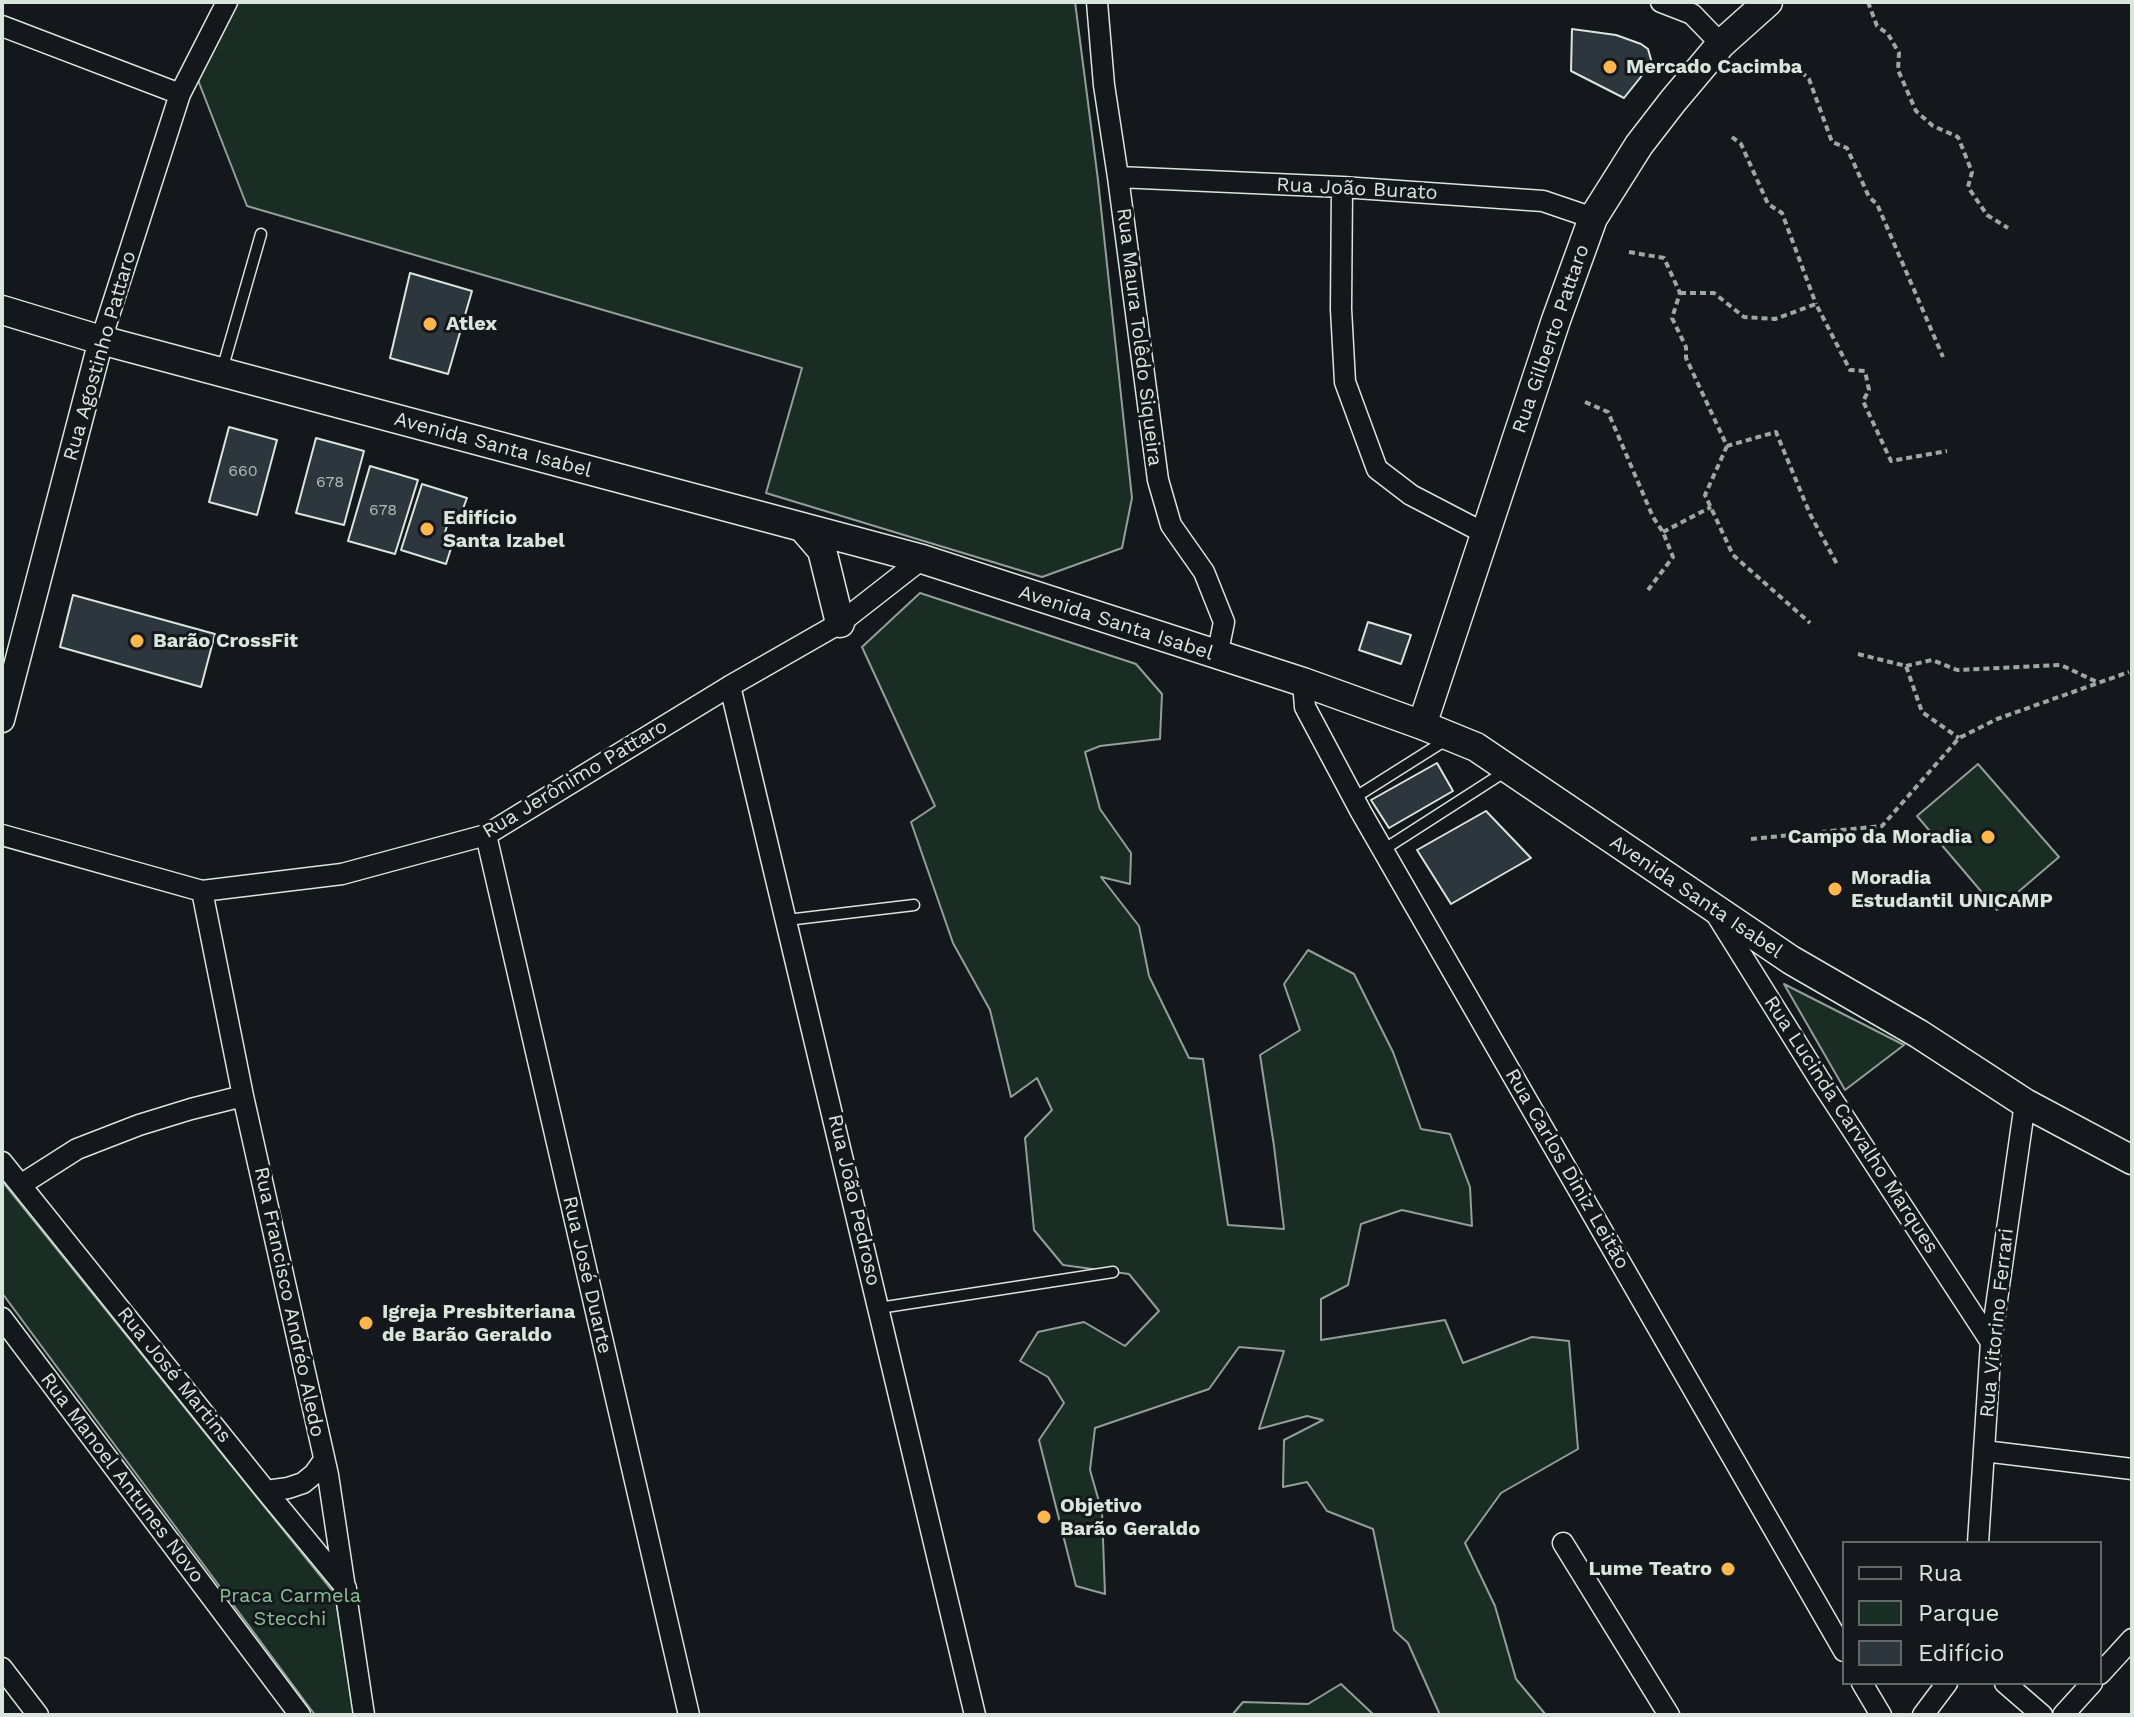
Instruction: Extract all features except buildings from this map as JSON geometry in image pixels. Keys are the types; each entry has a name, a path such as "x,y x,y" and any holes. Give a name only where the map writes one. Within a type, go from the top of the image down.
{"main road":[{"name":"Rua Gilberto Pattaro","path":"1422,725 1556,320 1593,218 1639,145 1721,44 1768,2"},
{"name":"Avenida Santa Isabel","path":"2,310 101,340 922,559 1303,682 1422,725 1476,747 1791,960 1919,1034 2025,1103 2132,1160"},
{"path":"803,528 822,550 840,623"}],"street":[{"name":"Rua Agostinho Pattaro","path":"2,720 101,340 180,94 227,2"},
{"name":"Rua Maura Tolêdo Siqueira","path":"1097,2 1104,85 1158,480 1171,525 1204,572 1224,622 1217,656"},
{"path":"1661,2 1692,14 1721,44"},
{"path":"2,26 180,94"},
{"name":"Rua João Burato","path":"1118,177 1342,187 1543,201 1593,218"},
{"path":"1342,187 1341,309 1345,382 1377,469 1411,495 1486,534"},
{"name":"Rua Jerônimo Pattaro","path":"2,835 202,891 342,874 486,835 730,686 840,623 922,559"},
{"name":"Rua Carlos Diniz Leitão","path":"1303,682 1305,707 1383,850 1842,1648"},
{"name":"Rua João Pedroso","path":"730,686 975,1715"},
{"name":"Rua José Duarte","path":"486,835 689,1715"},
{"name":"Rua Francisco Andréo Aledo","path":"202,891 243,1096 324,1460 364,1715"},
{"name":"Rua Lucinda Carvalho Marques","path":"1712,907 1821,1082 1991,1342"},
{"path":"22,1184 77,1149 139,1125 243,1096"},
{"name":"Rua Vitorino Ferrari","path":"1978,1541 1991,1342 2025,1103"},
{"name":"Rua José Martins","path":"2,1162 346,1588"},
{"name":"Rua Manoel Antunes Novo","path":"2,1318 300,1715"},
{"path":"1984,1451 2132,1469"},
{"path":"266,1491 303,1483 324,1460"},
{"path":"1563,1543 1669,1715"},
{"path":"2102,1672 2132,1639"},
{"path":"2,1668 38,1715"},
{"path":"1863,1685 1881,1715"},
{"path":"1923,1715 1946,1685"},
{"path":"2007,1685 2042,1715"},
{"path":"2063,1715 2090,1685"}],"lane":[{"path":"222,372 261,234"},
{"path":"1354,798 1451,737"},
{"path":"1383,850 1508,770"},
{"path":"787,920 914,905"},
{"path":"879,1308 1113,1272"}],"path":[{"path":"1868,2 1877,26 1888,34 1899,53 1898,70 1916,111 1933,126 1958,137 1972,172 1968,187 1987,215 2008,228"},
{"path":"1794,65 1809,79 1832,142 1847,148 1869,197 1877,204 1943,357"},
{"path":"1732,137 1741,144 1768,204 1782,213 1816,304 1850,370 1865,371 1869,390 1863,401 1891,461 1947,451"},
{"path":"1629,252 1664,258 1680,293 1672,318 1686,347 1686,358 1727,446 1705,495 1733,555 1810,623"},
{"path":"1680,293 1714,293 1744,317 1775,319 1816,304"},
{"path":"1585,402 1608,412 1673,557 1648,590"},
{"path":"1727,446 1776,432 1810,514 1838,566"},
{"path":"1663,532 1711,507"},
{"path":"1858,654 1906,666 1932,660 1957,670 2061,665 2098,683"},
{"path":"1906,666 1922,712 1959,738"},
{"path":"1751,839 1882,826 1959,738 1997,719 2129,672"}],"green space":[{"path":"232,2 1075,2 1098,180 1132,498 1122,548 1042,577 766,493 802,368 247,206 196,75"},
{"path":"920,593 1136,664 1162,694 1160,739 1100,746 1085,752 1100,809 1131,853 1130,884 1101,877 1139,926 1149,976 1189,1058 1203,1059 1228,1225 1284,1229 1260,1055 1300,1030 1284,984 1308,950 1354,974 1393,1052 1421,1129 1450,1134 1470,1187 1472,1226 1402,1210 1361,1224 1348,1285 1321,1299 1321,1340 1445,1320 1463,1363 1532,1337 1569,1341 1578,1449 1501,1493 1465,1543 1495,1606 1516,1679 1546,1715 1440,1715 1408,1643 1394,1630 1373,1529 1327,1511 1307,1482 1283,1487 1284,1440 1323,1420 1307,1416 1259,1429 1284,1351 1239,1347 1209,1389 1095,1428 1090,1470 1102,1512 1105,1594 1076,1586 1039,1440 1064,1403 1048,1377 1020,1361 1038,1332 1084,1322 1125,1346 1159,1311 1129,1274 1063,1265 1034,1230 1025,1138 1052,1110 1037,1078 1011,1097 990,1010 953,943 911,822 935,806 862,647"},
{"name":"Campo da Moradia","path":"1978,764 2059,857 1997,910 1917,816"},
{"path":"1784,984 1904,1045 1845,1090"},
{"name":"Praca Carmela Stecchi","path":"2,1181 335,1594 354,1715 315,1715 2,1293"},
{"path":"1341,1684 1374,1715 1232,1715 1243,1702 1308,1704"}],"place":[{"name":"Mercado Cacimba","path":"1610,67"},
{"name":"Atlex","path":"430,324"},
{"name":"Edifício Santa Izabel","path":"427,529"},
{"name":"Barão CrossFit","path":"137,641"},
{"name":"Campo da Moradia","path":"1988,837"},
{"name":"Moradia Estudantil UNICAMP","path":"1835,889"},
{"name":"Igreja Presbiteriana de Barão Geraldo","path":"366,1323"},
{"name":"Objetivo Barão Geraldo","path":"1044,1517"},
{"name":"Lume Teatro","path":"1728,1569"}]}
